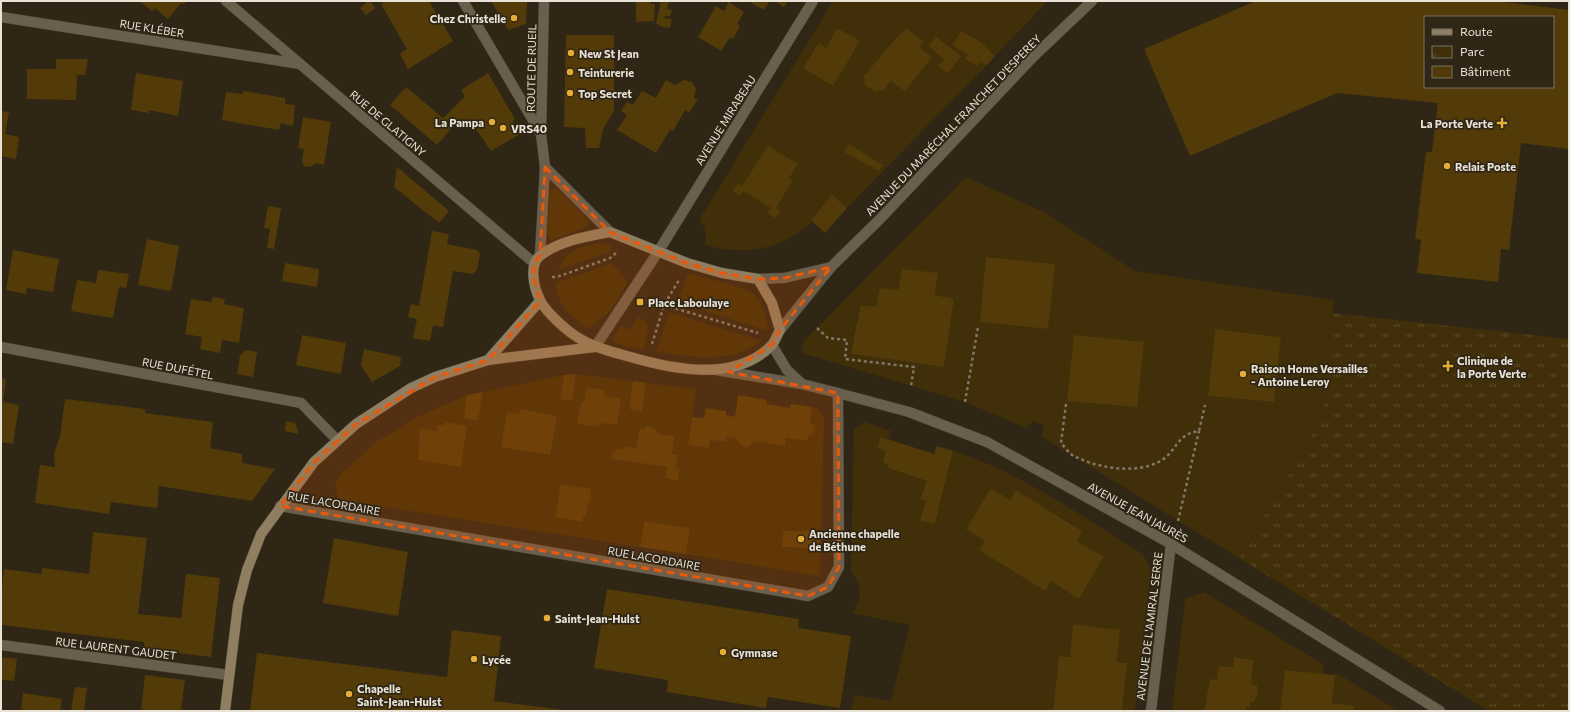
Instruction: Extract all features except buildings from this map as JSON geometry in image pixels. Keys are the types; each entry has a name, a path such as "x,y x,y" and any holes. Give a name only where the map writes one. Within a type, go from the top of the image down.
{"main road":[{"path":"610,232 658,252 722,274 758,279 772,303 776,338 744,363 714,370 694,370 648,363 595,347 574,335 557,321 540,301 533,277 537,259 561,244 592,235 610,232"},
{"path":"488,360 540,301"},
{"path":"225,711 228,675 238,605 247,570 261,534 280,506 314,462 337,440 372,413 411,388 434,377 488,360 595,347"}],"street":[{"name":"RUE DE GLATIGNY","path":"226,1 300,64 537,259"},
{"path":"463,1 541,134"},
{"name":"ROUTE DE RUEIL","path":"537,259 545,167 541,134 544,1"},
{"name":"AVENUE MIRABEAU","path":"595,347 658,252 813,1"},
{"name":"AVENUE DU MARÉCHAL FRANCHET D'ESPEREY","path":"776,338 831,267 880,219 1034,56 1092,1"},
{"name":"RUE KLÉBER","path":"1,17 300,64"},
{"path":"545,167 610,232"},
{"path":"758,279 784,278 831,267"},
{"name":"AVENUE JEAN JAURÈS","path":"776,338 787,370 802,384"},
{"name":"RUE DUFÉTEL","path":"1,347 301,403 337,440"},
{"name":"AVENUE JEAN JAURÈS","path":"714,370 802,384 838,393 909,412 987,442 1171,544 1440,711"},
{"name":"RUE LACORDAIRE","path":"280,506 808,596 828,587 839,567 838,393"},
{"name":"AVENUE DE L'AMIRAL SERRE","path":"1151,711 1171,544"},
{"name":"RUE LAURENT GAUDET","path":"1,645 228,675"}],"path":[{"path":"533,277 557,277 610,258 630,241"},
{"path":"648,363 664,305 687,263"},
{"path":"664,305 776,338"},
{"path":"965,402 978,327"},
{"path":"817,328 828,338 847,340 845,359 914,367 911,386"},
{"path":"1066,404 1061,443 1072,456 1102,466 1127,469 1151,465 1166,457 1178,441 1190,433 1198,431"},
{"path":"1178,520 1205,405"}],"highlighted area":[{"path":"545,167 610,232 687,263 722,273 758,279 784,278 831,267 780,330 772,345 729,372 838,393 839,567 828,587 808,596 280,506 314,462 356,424 435,377 488,360 540,301 533,277 534,263 540,255"}],"green space":[{"path":"833,1 1048,1 995,56 981,42 961,31 952,45 968,55 965,59 977,66 981,62 986,66 847,208 832,196 811,220 812,222 788,239 762,248 748,250 734,250 705,245 705,232 699,220","holes":["837,28 859,41 833,86 803,68 817,43 826,48","906,28 924,43 884,90 875,92 865,85 864,77 899,33 901,34","849,145 883,165 879,171 844,152"]},
{"path":"966,177 1046,213 1135,271 1334,300 1322,418 1239,558 1042,437 1044,425 1033,421 1026,428 965,402 802,353 803,342","holes":["987,257 1054,265 1048,329 980,322","902,269 938,274 935,295 954,299 944,367 851,354 859,305 876,307 898,290","1215,329 1281,337 1274,402 1208,396"]},
{"path":"554,188 557,189 590,222 586,227 552,240 547,234 550,192"},
{"path":"601,243 613,247 610,252 558,270 565,258 575,250"},
{"path":"612,263 628,282 610,311 589,329 566,310 559,298 556,283"},
{"path":"688,273 734,285 751,292 759,299 763,307 768,331 678,302"},
{"path":"669,312 762,341 750,349 724,356 697,357 656,352"},
{"path":"1332,313 1569,339 1569,711 1489,711 1239,558 1322,418"},
{"path":"638,316 646,323 648,331 644,350 627,347 611,341 621,325 631,330"},
{"path":"576,374 633,381 629,409 642,412 646,383 696,389 688,444 708,448 710,440 725,442 726,438 731,437 738,440 741,446 748,447 756,443 770,443 785,446 786,438 807,441 808,436 813,434 815,426 810,424 812,407 816,408 824,417 820,574 818,576 686,554 690,528 644,521 640,547 339,500 335,484 339,476 376,442 418,417 467,395 464,416 465,419 478,421 483,392 564,375 560,399 571,401","holes":["521,410 557,416 550,455 502,447 507,412 519,414","646,426 655,428 655,431 659,432 658,434 672,454 678,455 676,469 680,469 678,480 665,478 667,467 611,459 612,453 618,449 623,449 624,446 636,448","811,529 819,534 820,541 817,547 807,549 782,547 783,531 803,531"]},
{"path":"865,422 891,431 889,439 881,437 877,447 886,451 888,468 927,481 920,498 926,500 921,521 935,524 953,451 1003,471 1051,496 1143,554 1151,570 1135,711 1122,711 1127,663 1117,662 1120,630 1073,624 1070,657 1059,656 1053,711 851,711 855,695 891,701 910,625 852,613 858,603 860,592 855,577 851,572 854,429","holes":["991,488 1010,500 1016,490 1082,531 1077,541 1104,558 1079,598 1051,581 1045,591 980,550 985,541"]},
{"path":"1204,592 1324,665 1323,674 1285,670 1280,711 1246,711 1250,702 1254,702 1258,694 1257,685 1252,685 1253,681 1251,680 1254,660 1235,657 1233,667 1219,666 1216,688 1205,700 1204,711 1172,711 1185,599"},
{"path":"1335,672 1398,711 1353,711 1353,706 1332,703"}],"place":[{"name":"Chez Christelle","path":"514,18"},
{"name":"New St Jean","path":"571,53"},
{"name":"Teinturerie","path":"570,72"},
{"name":"Top Secret","path":"570,93"},
{"name":"La Pampa","path":"492,122"},
{"name":"La Porte Verte","path":"1502,123"},
{"name":"VRS40","path":"503,128"},
{"name":"Relais Poste","path":"1447,166"},
{"name":"Place Laboulaye","path":"640,302"},
{"name":"Clinique de la Porte Verte","path":"1448,366"},
{"name":"Raison Home Versailles - Antoine Leroy","path":"1243,374"},
{"name":"Ancienne chapelle de Béthune","path":"801,539"},
{"name":"Saint-Jean-Hulst","path":"547,618"},
{"name":"Gymnase","path":"723,652"},
{"name":"Lycée","path":"474,659"},
{"name":"Chapelle Saint-Jean-Hulst","path":"349,694"}]}
